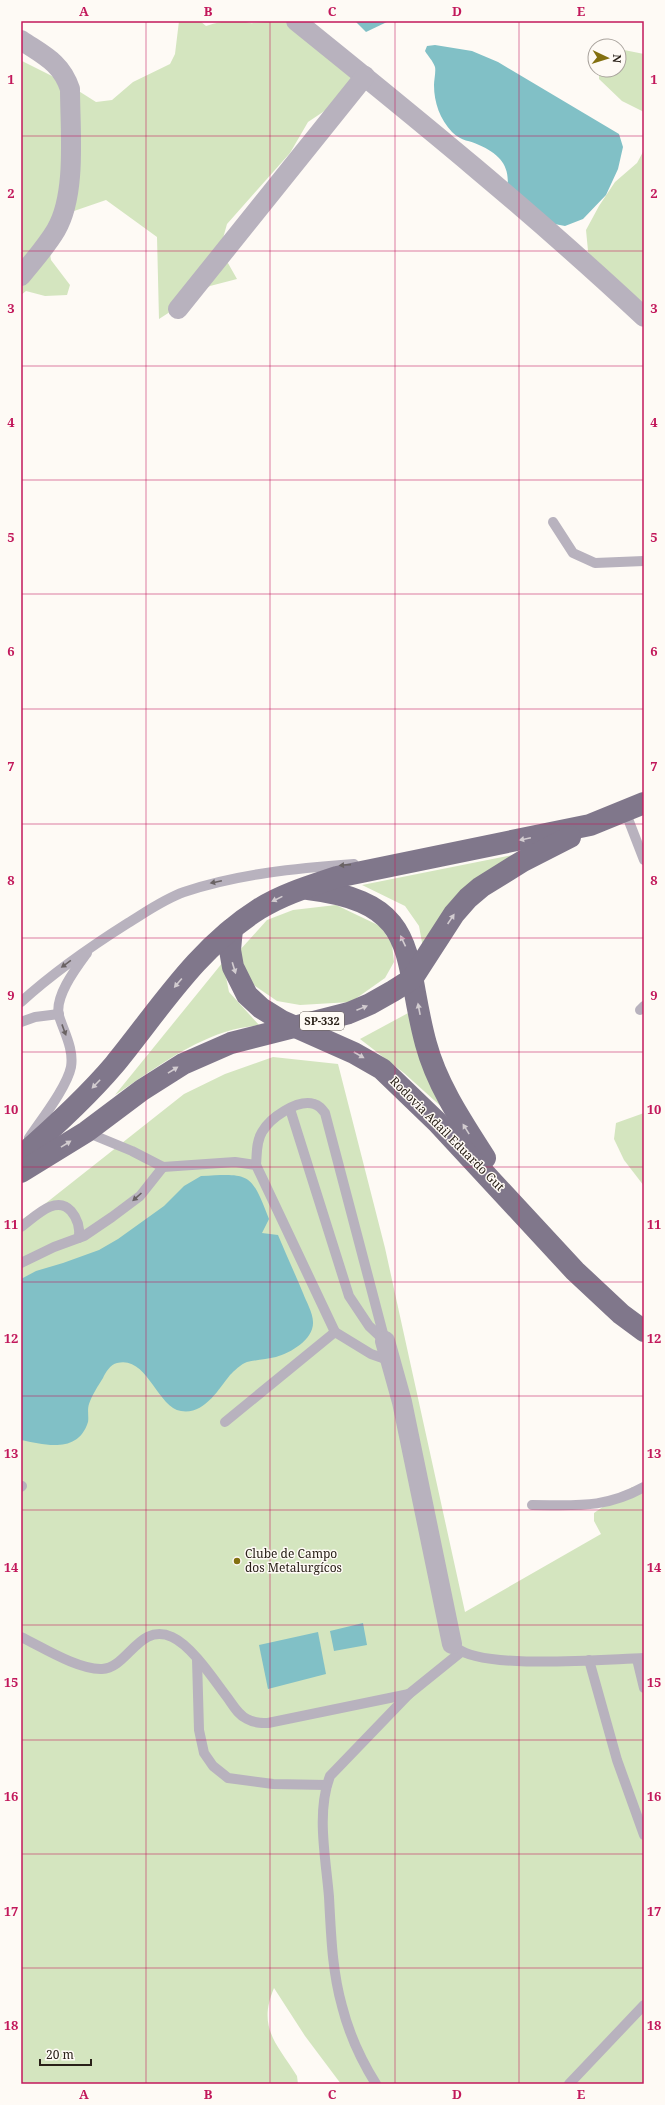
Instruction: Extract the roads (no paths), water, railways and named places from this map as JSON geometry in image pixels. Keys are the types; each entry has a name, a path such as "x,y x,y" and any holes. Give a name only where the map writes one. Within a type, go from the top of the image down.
{"main road":[{"name":"SP-332","path":"21,1172 86,1132 142,1090 183,1064 231,1043 349,1013 370,1004 412,978 454,914 468,898 481,887 523,861 590,825 634,807"},
{"name":"SP-332","path":"21,1156 53,1128 113,1066 189,970 215,943 258,909 301,888 337,877 590,825"},
{"name":"Rodovia Adail Eduardo Gut","path":"301,888 331,892 353,899 386,917 396,929 408,953 426,1044 438,1079 465,1127 509,1198"},
{"name":"Rodovia Adail Eduardo Gut","path":"232,929 230,950 233,967 247,995 272,1015 354,1053 382,1069 409,1093 509,1198 575,1271 621,1314 644,1331"}],"street":[{"path":"296,21 365,76 574,252 644,317"},
{"path":"21,40 56,63 66,76 70,89 70,179 67,204 57,229 21,276"},
{"path":"178,309 365,76"},
{"path":"385,1341 402,1402 457,1648"}],"lane":[{"path":"553,522 573,554 595,563 644,561"},
{"path":"634,807 644,860"},
{"path":"21,1002 45,980 93,945 157,905 182,892 214,882 319,866 412,862"},
{"path":"21,1151 65,1081 71,1066 68,1039 58,1014 66,983 93,945"},
{"path":"21,1022 35,1017 58,1014"},
{"path":"385,1341 325,1114 320,1107 314,1104 304,1103 290,1109 269,1123 262,1132 258,1144 256,1165 335,1332 371,1354 391,1361"},
{"path":"290,1109 349,1296 369,1326 385,1341"},
{"path":"86,1132 132,1151 163,1167 234,1162 256,1165"},
{"path":"21,1184 44,1158"},
{"path":"21,1263 54,1247 79,1238 112,1217 140,1196 163,1167"},
{"path":"21,1227 51,1206 58,1204 66,1206 74,1215 78,1223 79,1238"},
{"path":"225,1422 335,1332"},
{"path":"532,1505 596,1505 630,1494 644,1487"},
{"path":"21,1636 53,1653 95,1669 113,1666 144,1638 152,1635 171,1636 179,1641 197,1659 238,1712 252,1721 268,1723 408,1694"},
{"path":"376,2084 353,2042 341,2005 334,1962 324,1826 327,1785 330,1776 408,1694 457,1648 476,1657 515,1662 641,1658 644,1688"},
{"path":"197,1659 199,1730 204,1753 213,1766 228,1778 273,1784 327,1785"},
{"path":"589,1660 617,1760 644,1835"},
{"path":"569,2084 644,2005"}],"water":[{"path":"355,21 389,21 366,32"},
{"path":"435,45 472,51 498,62 619,134 623,147 618,169 606,195 583,219 565,226 544,222 507,189 507,174 498,157 476,143 463,139 452,132 444,122 438,110 434,92 435,67 425,51 427,46"},
{"path":"201,1176 240,1176 253,1184 258,1192 269,1219 262,1233 278,1235 311,1311 313,1322 310,1334 295,1349 282,1355 242,1364 230,1375 210,1400 197,1409 189,1411 181,1411 165,1401 144,1374 136,1367 127,1363 117,1363 110,1367 93,1394 88,1406 88,1422 83,1432 77,1439 60,1445 40,1444 21,1440 21,1279 36,1271 99,1250 118,1239 164,1206 184,1186"},
{"path":"363,1623 367,1645 334,1651 330,1631"},
{"path":"318,1632 326,1674 268,1689 259,1645"}],"place":[{"name":"Clube de Campo dos Metalurgícos","path":"237,1561"}]}
